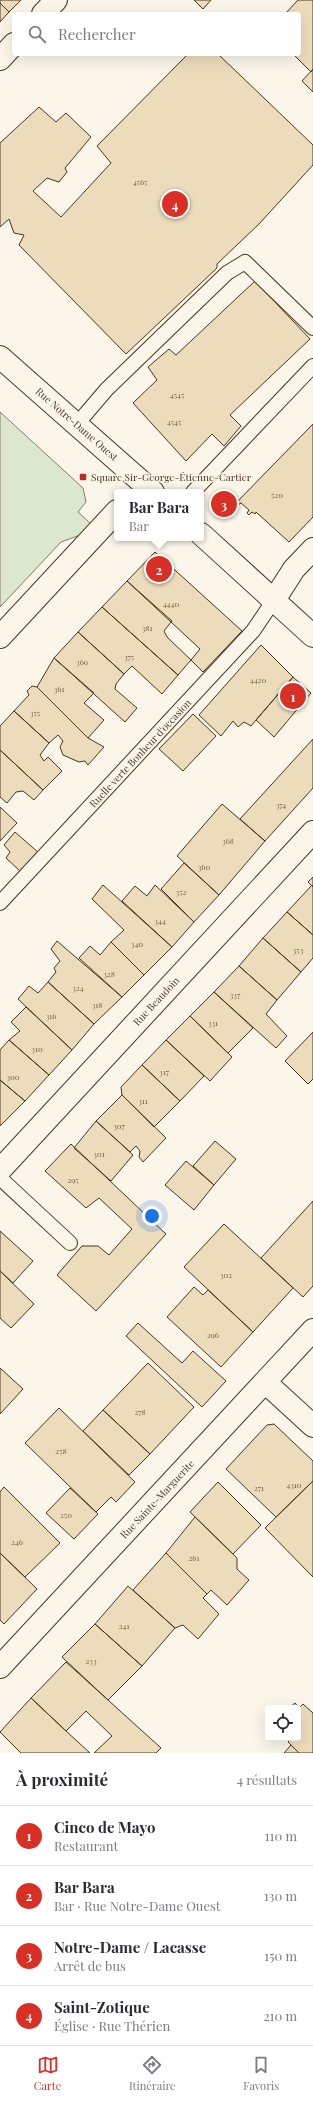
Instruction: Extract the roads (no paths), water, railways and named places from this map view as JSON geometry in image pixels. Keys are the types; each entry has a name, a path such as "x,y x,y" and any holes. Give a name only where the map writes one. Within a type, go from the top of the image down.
{"street":[{"path":"45,12 56,0"},
{"path":"0,59 12,46"},
{"name":"Rue Notre-Dame Ouest","path":"0,357 77,424 145,489"},
{"path":"0,637 114,515"},
{"path":"204,537 313,636"},
{"path":"274,600 294,569 313,549"},
{"name":"Rue Beaudoin","path":"0,1170 313,832"},
{"name":"Rue Sainte-Marguerite","path":"0,1667 313,1330"},
{"path":"266,1382 313,1426"}],"lane":[{"path":"77,424 107,389 227,273 245,262 313,328"},
{"path":"196,489 313,366"},
{"name":"Ruelle verte Bonheur d'occasion","path":"0,903 253,631 274,600"},
{"path":"0,1178 70,1243"}],"place":[{"name":"Saint-Zotique","path":"175,204"},
{"name":"Square Sir-George-Étienne-Cartier","path":"83,477"},
{"name":"Notre-Dame / Lacasse","path":"224,504"},
{"name":"Bar Bara","path":"159,569"},
{"name":"Cinco de Mayo","path":"293,696"}]}
